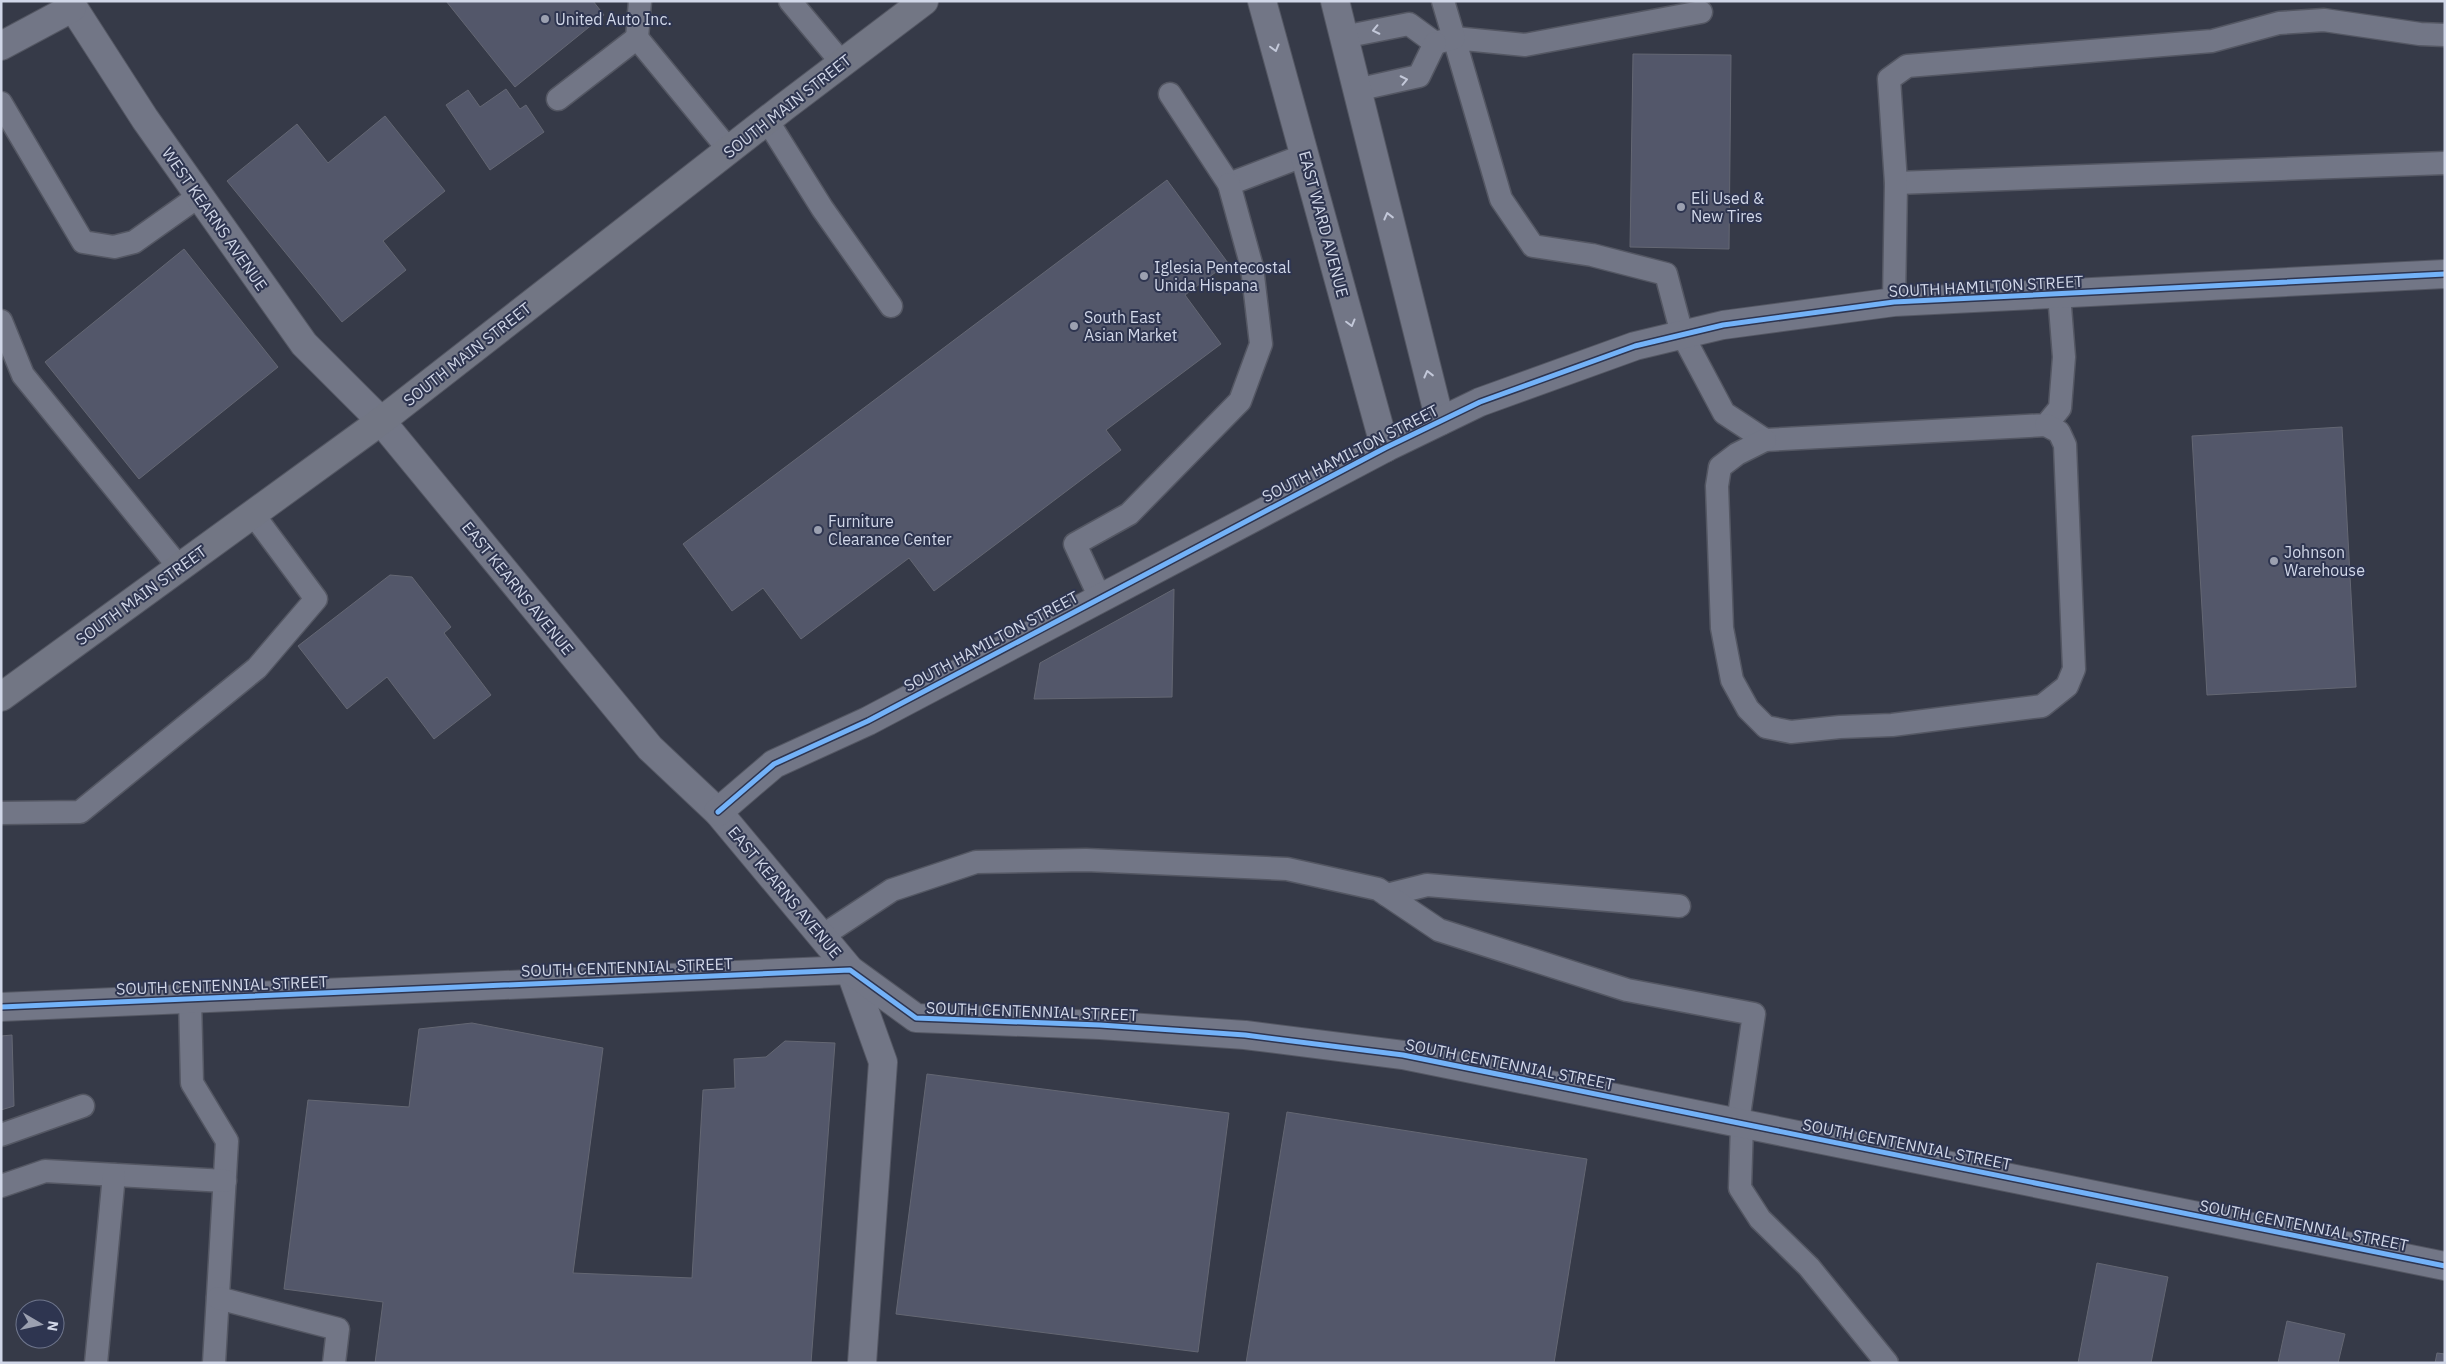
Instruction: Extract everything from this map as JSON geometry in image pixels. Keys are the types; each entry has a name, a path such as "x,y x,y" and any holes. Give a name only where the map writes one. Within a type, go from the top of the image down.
{"main road":[{"name":"SOUTH MAIN STREET","path":"1,697 381,421 842,63 914,4"}],"street":[{"name":"EAST WARD AVENUE","path":"1262,1 1385,448"},
{"path":"1336,1 1356,90 1440,421"},
{"path":"1,46 70,5"},
{"name":"WEST KEARNS AVENUE","path":"70,5 145,119 304,344 381,421"},
{"name":"SOUTH HAMILTON STREET","path":"718,812 774,764 868,721 1385,448 1480,402 1635,346 1723,325 1894,302 2445,274"},
{"name":"EAST KEARNS AVENUE","path":"381,421 650,748 718,812 850,970 884,1062 862,1363"},
{"name":"SOUTH CENTENNIAL STREET","path":"1,1007 850,970 916,1018 1100,1025 1245,1035 1403,1055 2445,1266"}],"lane":[{"path":"640,1 637,38 729,150"},
{"path":"790,1 842,63"},
{"path":"1443,1 1444,41 1501,198 1533,246 1592,255 1666,274 1682,334 1724,413 1765,440"},
{"path":"1343,37 1408,24 1444,41 1525,44 1701,12"},
{"path":"1894,302 1896,183 1890,79 1906,66 2212,42 2279,23 2324,20 2420,34 2445,35"},
{"path":"558,99 637,38"},
{"path":"1356,90 1419,76 1444,41"},
{"path":"1100,598 1075,544 1129,514 1240,401 1261,344 1252,268 1229,184 1170,94"},
{"path":"1,103 83,242 114,247 134,242 199,196"},
{"path":"767,120 822,208 891,306"},
{"path":"1229,184 1305,155"},
{"path":"1896,183 2445,163"},
{"path":"2046,425 2060,408 2064,357 2059,294"},
{"path":"1,321 23,375 179,567"},
{"path":"2046,425 2059,432 2065,445 2074,669 2067,686 2042,706 1892,725 1840,727 1791,732 1766,728 1748,709 1732,680 1722,628 1717,486 1720,467 1737,454 1765,440 2046,425"},
{"path":"1,813 80,812 257,668 316,599 253,514"},
{"path":"822,936 892,890 976,862 1086,860 1287,869 1378,889 1439,930 1627,990 1754,1014 1740,1123 1740,1188 1760,1219 1809,1267 1887,1363"},
{"path":"1388,895 1427,885 1678,906"},
{"path":"190,998 192,1083 227,1141 214,1363"},
{"path":"1,1135 83,1106"},
{"path":"1,1186 46,1171 225,1181"},
{"path":"96,1363 114,1175"},
{"path":"218,1298 338,1329 334,1363"}],"building":[{"path":"446,1 593,1 604,15 515,87"},
{"path":"1633,54 1731,55 1729,249 1630,247"},
{"path":"506,89 520,109 526,105 544,132 490,170 446,105 468,90 480,107"},
{"path":"385,116 445,191 383,241 406,270 342,322 227,181 297,124 328,163"},
{"path":"1167,180 1228,263 1185,295 1221,344 1106,430 1121,450 934,591 909,558 801,639 763,588 732,611 683,544"},
{"path":"184,249 278,367 139,479 45,362"},
{"name":"Johnson Warehouse","path":"2342,427 2356,687 2207,695 2192,436"},
{"path":"390,575 412,577 451,627 444,633 491,695 434,739 387,677 347,709 298,646"},
{"path":"1174,589 1172,697 1034,699 1040,663"},
{"path":"472,1023 603,1048 573,1273 692,1278 703,1090 735,1088 734,1059 766,1057 785,1041 835,1043 811,1363 375,1363 383,1302 284,1289 308,1100 409,1107 419,1029"},
{"path":"12,1035 14,1106 1,1110 1,1036"},
{"path":"927,1074 1229,1113 1198,1352 896,1314"},
{"path":"1287,1112 1587,1159 1554,1363 1246,1363"},
{"path":"2097,1263 2168,1277 2151,1363 2078,1363"},
{"path":"2287,1321 2345,1334 2338,1363 2278,1363"},
{"path":"2437,1353 2445,1354 2445,1363 2435,1363"}],"cycle path":[{"path":"718,812 774,764 868,721 1385,448 1480,402 1635,346 1723,325 1894,302 2445,274"},
{"path":"1,1007 850,970 916,1018 1100,1025 1245,1035 1403,1055 2445,1266"}],"place":[{"name":"United Auto Inc.","path":"545,19"},
{"name":"Eli Used & New Tires","path":"1681,207"},
{"name":"Iglesia Pentecostal Unida Hispana","path":"1144,276"},
{"name":"South East Asian Market","path":"1074,326"},
{"name":"Furniture Clearance Center","path":"818,530"},
{"name":"Johnson Warehouse","path":"2274,561"}]}
